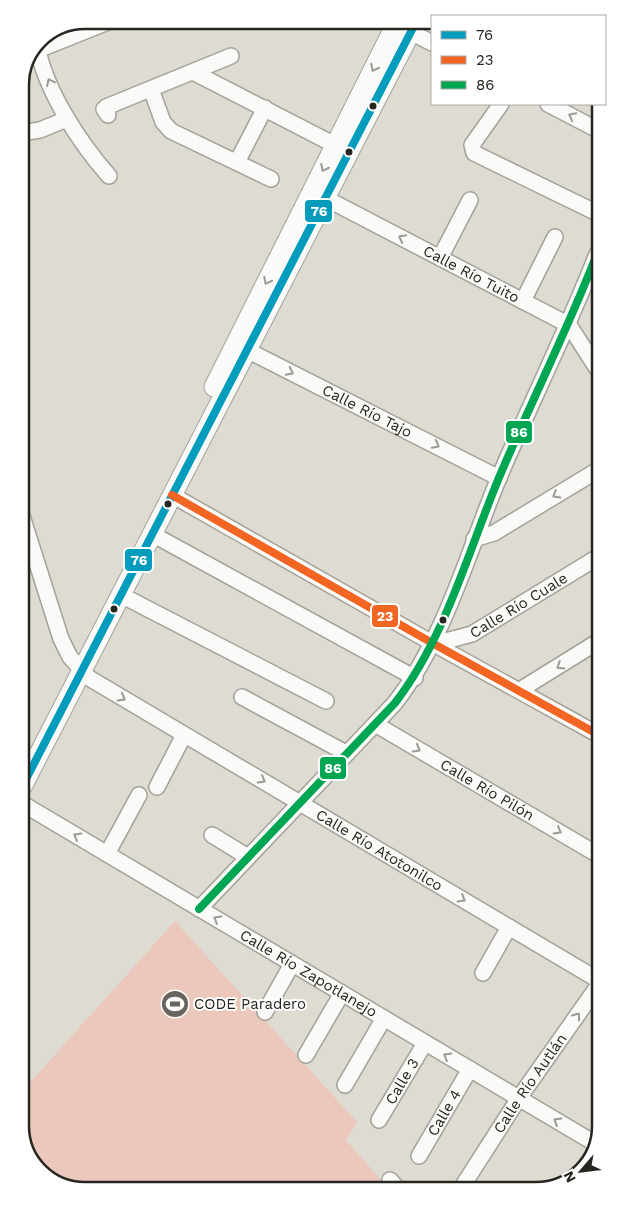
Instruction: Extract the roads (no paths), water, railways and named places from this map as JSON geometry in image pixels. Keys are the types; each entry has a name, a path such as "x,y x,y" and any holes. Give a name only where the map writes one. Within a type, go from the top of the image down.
{"main road":[{"path":"29,772 78,667 121,595 172,495 336,144 402,29"},
{"path":"29,757 78,667 241,347 325,198 403,29"}],"street":[{"path":"38,54 85,29"},
{"path":"412,29 431,42"},
{"path":"108,115 104,107 231,56"},
{"path":"36,58 67,119 80,140 109,176"},
{"path":"193,72 336,144"},
{"path":"151,89 163,122 171,131 271,179"},
{"path":"500,105 472,145 474,153 592,211"},
{"path":"550,105 592,127"},
{"path":"237,162 265,108"},
{"path":"29,132 40,130 67,119"},
{"name":"Calle Río Tuito","path":"325,198 569,325 592,361"},
{"path":"440,258 470,200"},
{"path":"523,301 555,237"},
{"path":"199,909 375,724 415,678 434,644 499,478 569,325 592,267"},
{"name":"Calle Río Tajo","path":"241,347 499,478"},
{"path":"474,539 494,533 592,474"},
{"path":"172,495 434,644 592,731"},
{"path":"152,534 415,678"},
{"path":"29,539 53,618 65,648 78,667"},
{"name":"Calle Río Cuale","path":"434,644 472,634 592,561"},
{"path":"121,595 326,702"},
{"path":"520,690 592,645"},
{"name":"Calle Río Atotonilco","path":"78,667 89,678 592,977"},
{"path":"242,697 346,753"},
{"name":"Calle Río Pilón","path":"375,724 592,851"},
{"path":"157,788 184,734"},
{"path":"107,854 139,795"},
{"name":"Calle Río Zapotlanejo","path":"29,808 590,1140"},
{"path":"212,835 248,857"},
{"path":"483,973 508,927"},
{"path":"265,1012 292,964"},
{"path":"306,1055 342,993"},
{"name":"Calle Río Autlán","path":"465,1182 519,1098 592,993"},
{"path":"345,1084 384,1018"},
{"name":"Calle 3","path":"379,1120 425,1043"},
{"name":"Calle 4","path":"419,1156 470,1069"}],"place":[{"name":"CODE Paradero","path":"175,1004"}]}
